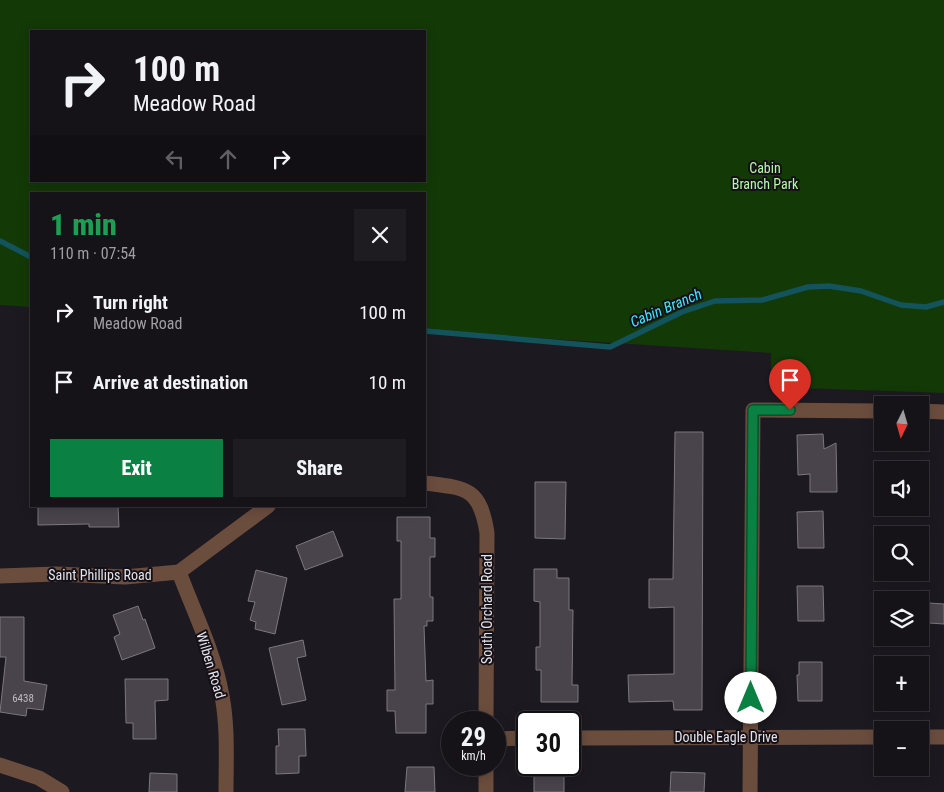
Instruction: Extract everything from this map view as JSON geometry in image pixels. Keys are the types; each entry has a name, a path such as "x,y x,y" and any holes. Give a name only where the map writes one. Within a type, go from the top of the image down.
{"street":[{"path":"750,792 753,410 874,411"},
{"path":"929,412 944,412"},
{"name":"South Orchard Road","path":"426,483 458,486 476,497 484,513 487,533 486,711"},
{"path":"179,572 267,507"},
{"name":"Saint Phillips Road","path":"0,576 56,574 125,576 179,572"},
{"name":"Wilben Road","path":"179,572 211,657 222,694 227,731 226,792"},
{"name":"Double Eagle Drive","path":"581,738 874,737"},
{"path":"929,737 944,737"},
{"path":"0,765 39,778 62,792"},
{"path":"486,776 486,792"}],"green space":[{"name":"Cabin Branch Park","path":"0,0 944,0 944,393 771,387 771,353 426,331 426,192 30,192 30,307 0,305"}],"building":[{"path":"675,432 703,432 702,710 674,710 673,701 629,702 628,675 674,674 674,607 649,608 649,579 673,579"},
{"path":"823,434 824,449 836,443 837,492 810,492 810,474 798,475 797,435"},
{"path":"535,482 566,482 565,539 535,538"},
{"path":"38,507 118,507 119,527 89,527 89,524 38,525"},
{"path":"823,511 824,548 798,548 797,512"},
{"path":"397,517 430,517 430,538 435,538 435,557 430,557 430,597 433,597 433,621 427,621 427,626 424,626 426,681 433,680 433,704 426,704 426,733 396,733 395,711 387,711 387,690 395,690 394,599 401,599 401,541 397,541"},
{"path":"333,531 343,556 305,570 296,546"},
{"path":"534,569 557,569 557,578 569,578 569,610 573,610 572,685 578,685 578,702 541,702 541,670 536,670 536,647 540,647 540,602 534,601"},
{"path":"256,570 287,578 275,634 255,629 256,622 250,620 255,602 248,601"},
{"path":"797,586 823,586 824,621 798,621"},
{"path":"929,603 944,604 944,624 929,623"},
{"path":"138,606 143,620 145,619 155,648 122,660 114,637 120,634 113,615"},
{"path":"0,617 24,617 24,681 47,685 43,710 27,708 26,716 0,712 6,657 0,657"},
{"path":"303,640 306,656 297,658 306,700 282,705 269,648"},
{"path":"799,662 822,662 822,701 798,701 797,675 799,675"},
{"path":"125,679 168,679 168,700 155,701 156,739 133,739 133,723 126,723"},
{"path":"278,729 305,729 306,756 299,756 299,773 276,774 276,746 279,746"},
{"path":"407,767 434,767 435,792 405,792"},
{"path":"671,772 705,773 704,792 670,792"},
{"path":"150,773 177,774 177,792 149,792"},
{"path":"534,776 564,776 564,792 534,792"}],"waterway":[{"name":"Cabin Branch","path":"0,241 30,256"},
{"name":"Cabin Branch","path":"426,331 610,347 682,312 715,301 762,300 808,287 829,286 861,291 901,305 926,307 944,302"}],"route":[{"path":"751,698 753,410 790,410"}]}
